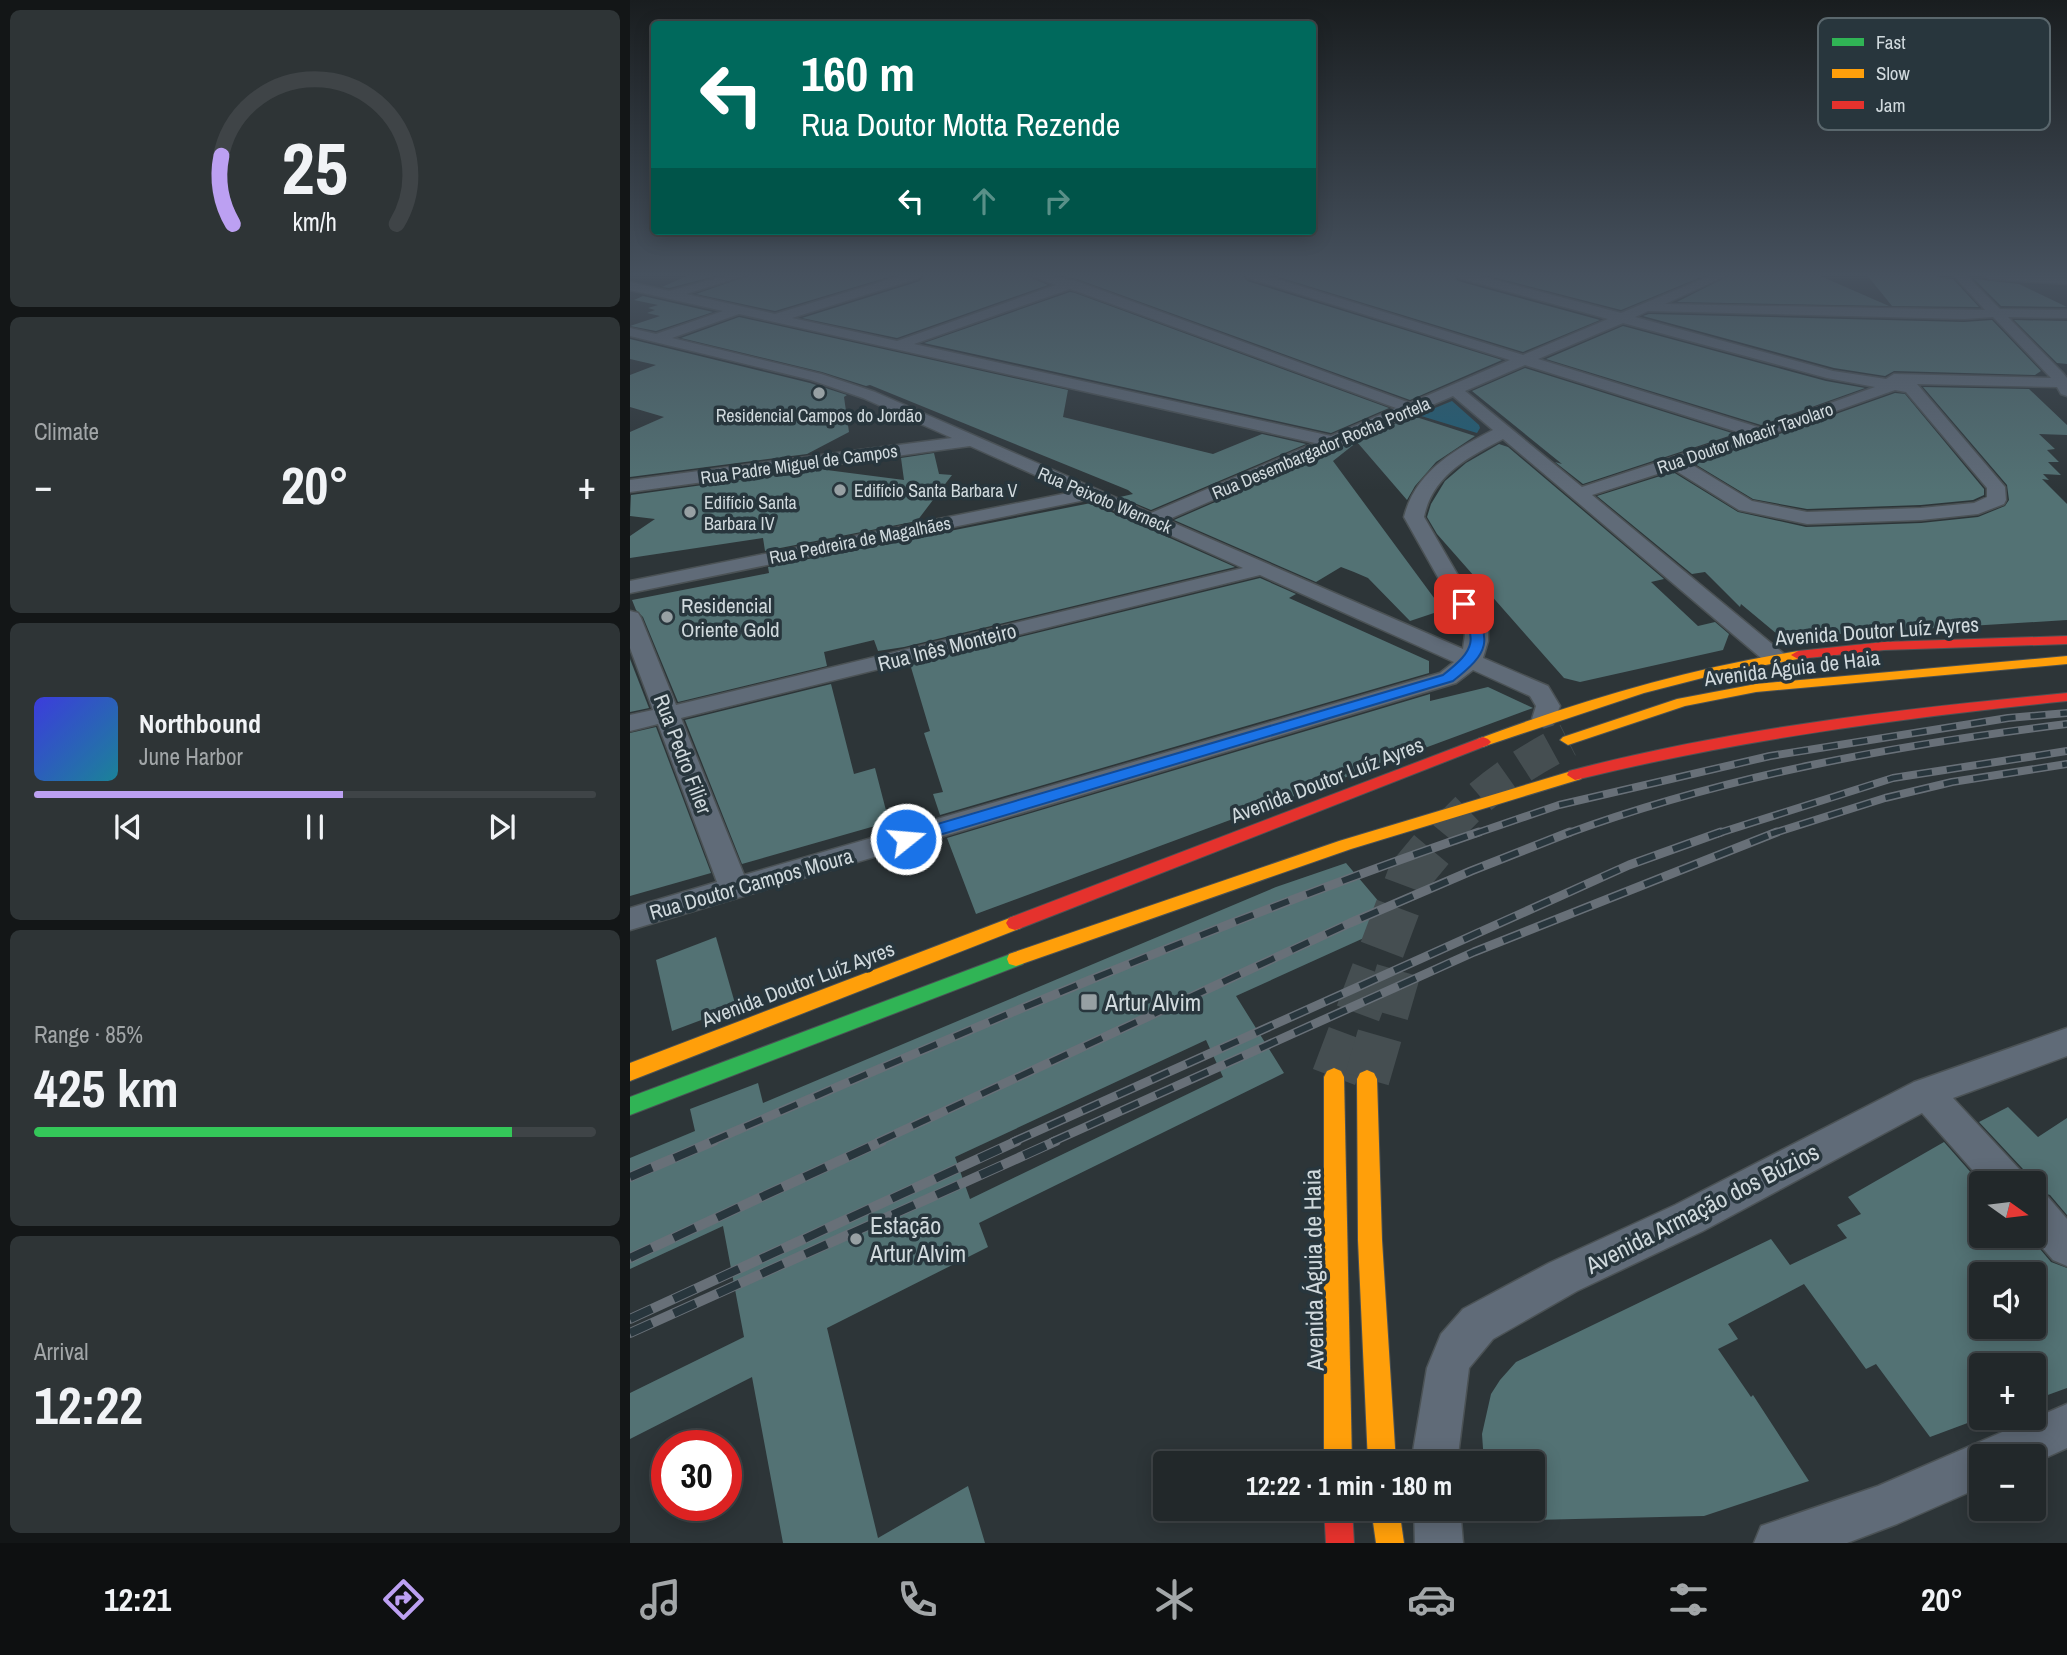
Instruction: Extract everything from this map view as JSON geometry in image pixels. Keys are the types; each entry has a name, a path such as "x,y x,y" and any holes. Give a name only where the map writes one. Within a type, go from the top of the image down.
{"main road":[{"name":"Avenida Doutor Luíz Ayres","path":"630,1072 1544,719 1671,681 1775,658 1880,647 2067,640"},
{"name":"Avenida Águia de Haia","path":"1569,740 1682,702 1756,688 2067,660"},
{"name":"Avenida Águia de Haia","path":"1693,716 1766,701 1809,696 2067,675"},
{"path":"630,1105 893,1003 1147,911 1427,817 1576,774 1752,735 1945,709 2067,697"},
{"path":"1585,751 1669,724"},
{"name":"Avenida Águia de Haia","path":"1334,1077 1338,1451"},
{"path":"1367,1079 1370,1240 1381,1451"},
{"path":"1339,1521 1340,1543"},
{"path":"1387,1521 1390,1543"}],"street":[{"name":"Rua Peixoto Werneck","path":"694,347 816,377 869,395 1539,691 1548,706 1544,719"},
{"path":"901,347 1335,442"},
{"path":"1241,347 1413,409"},
{"path":"1484,347 1760,434"},
{"name":"Rua Desembargador Rocha Portela","path":"1150,520 1555,347"},
{"path":"1728,347 1848,379 1902,384 2037,383 2066,386"},
{"path":"2030,347 2066,386"},
{"path":"2037,383 2067,409"},
{"path":"1674,462 1745,506 1807,518 1921,514 1978,508 1997,500 1996,487 1902,384"},
{"name":"Rua Doutor Moacir Tavolaro","path":"1578,494 1902,384"},
{"path":"1456,391 1775,658"},
{"path":"1471,660 1478,641 1477,626 1414,517 1415,507 1438,473 1454,460 1503,432"},
{"name":"Rua Padre Miguel de Campos","path":"630,486 968,441"},
{"name":"Rua Pedreira de Magalhães","path":"630,587 1089,494"},
{"name":"Rua Inês Monteiro","path":"630,723 1232,578 1262,568"},
{"name":"Rua Pedro Filier","path":"630,618 735,890"},
{"name":"Rua Doutor Campos Moura","path":"630,919 1448,678 1471,660"},
{"name":"Avenida Armação dos Búzios","path":"1436,1451 1448,1368 1456,1349 1478,1324 1563,1277 1689,1217 1926,1093 2067,1042"},
{"path":"1926,1093 1997,1171"},
{"path":"2046,1223 2067,1247"},
{"path":"2026,1444 2067,1426"},
{"path":"1778,1543 1881,1508 1969,1469"},
{"path":"1438,1521 1439,1543"}],"shaded area":[{"path":"1452,401 1479,425 1477,433 1418,415"}],"building":[{"path":"630,347 663,347 810,383 847,395 844,397 849,432 807,454 630,477 630,432 664,417 630,407 630,375 656,365 630,359"},
{"path":"718,347 874,347 1068,390 1063,417 1213,454 1262,434 1306,444 1151,510 1120,497 1133,494 1128,490 870,385"},
{"path":"942,347 1222,347 1389,408 1331,433"},
{"path":"1264,347 1460,347 1502,360 1410,400"},
{"path":"1507,347 1535,347 1523,352"},
{"path":"1574,347 1701,347 1826,381 1865,388 1761,425 1546,359"},
{"path":"1757,347 2018,347 2041,371 2035,375 1894,371 1885,376 1834,368"},
{"path":"2041,347 2067,347 2067,364 2057,363"},
{"path":"1525,368 1735,434 1583,484 1472,391"},
{"path":"1923,387 2029,389 2067,425 2067,435 2039,434 2055,449 2047,450 2059,462 2048,462 2061,475 2043,474 2049,480 2042,479 2067,504 2067,620 1807,636 1803,630 1777,634 1741,604 1740,607 1705,572 1692,574 1597,496 1673,472 1738,512 1806,527 1921,523 1978,517 2005,506 2009,500 2007,485"},
{"path":"1895,393 1905,394 1984,489 1984,495 1973,500 1921,505 1807,509 1753,499 1695,464"},
{"path":"1413,416 1475,436 1436,462 1415,486 1407,500 1357,442 1333,461 1443,610 1410,621 1368,578 1354,572 1341,567 1316,582 1174,520"},
{"path":"1499,444 1508,447 1664,579 1651,582 1698,626 1715,622 1729,634 1723,650 1580,682 1564,678 1437,534 1427,517 1431,504 1445,481 1466,463"},
{"path":"934,453 939,474 952,475 917,521 765,551 763,538 630,558 630,536 655,519 630,516 631,495 819,469 904,480 901,458"},
{"path":"1091,503 1235,567 904,647 878,651 874,640 824,652 827,666 678,702 643,617 632,600 769,573 768,567"},
{"path":"1260,578 1296,594 1289,598 1429,661 1429,673 940,815 933,794 943,792 924,733 930,731 910,664"},
{"path":"630,659 649,708 630,712"},
{"path":"831,684 854,774 875,768 889,822 742,864 685,720"},
{"path":"1488,687 1533,708 976,914 947,838 1430,694 1430,701"},
{"path":"656,727 711,873 630,896 630,733"},
{"name":"Estação Artur Alvim","path":"1346,863 1397,923 1236,996 1284,1073 979,1223 988,1247 827,1328 878,1538 968,1486 985,1543 783,1543 752,1377 630,1439 630,1393 744,1337 723,1226 630,1269 630,1158 695,1131 690,1109 758,1083 763,1103 1276,887","holes":["1206,1040 1223,1077 970,1199 955,1157"]},
{"path":"716,937 736,1007 672,1031 656,960"},
{"path":"2008,1107 2038,1137 2067,1118 2067,1215 2046,1194 2046,1171 2024,1171 1979,1122"},
{"path":"1944,1142 1970,1171 1969,1248 2039,1248 2051,1262 2067,1268 2067,1388 2046,1396 2046,1353 1969,1353 1969,1422 1930,1437 1876,1364 1866,1369 1804,1284 1728,1324 1738,1339 1718,1349 1751,1397 1753,1395 1809,1481 1704,1516 1545,1520 1545,1451 1483,1451 1482,1434 1491,1394 1516,1362 1771,1239 1790,1265 1847,1238 1837,1225 1861,1214 1848,1197"}],"tunnel":[{"path":"1444,834 1471,805 1501,781 1568,740"},
{"path":"1334,1077 1410,875 1446,832"},
{"path":"1367,1079 1402,959"}],"railway":[{"path":"1474,834 1559,805 1770,756 2008,718 2067,713"},
{"path":"1566,834 1689,795 1813,765 1876,752 2067,724"},
{"path":"1716,834 1893,778 2067,751"},
{"path":"1776,833 1885,798 1952,782 2067,764"},
{"path":"710,1142 995,1019 1187,941 1479,832"},
{"path":"878,1142 1350,923 1570,832"},
{"path":"1013,1142 1629,865 1721,832"},
{"path":"1052,1142 1474,952 1776,833"},
{"path":"1771,834 1776,833"},
{"path":"630,1177 714,1141"},
{"path":"630,1258 882,1141"},
{"path":"630,1319 1017,1141"},
{"path":"630,1333 1056,1141"}],"traffic: fast":[{"path":"630,1106 1016,959"}],"traffic: slow":[{"path":"1483,742 1639,689 1718,669 1798,655"},
{"path":"1568,740 1682,702 1756,688 2067,660"},
{"path":"1016,959 1345,845 1575,775"},
{"path":"630,1072 1015,923"},
{"path":"1334,1077 1338,1451"},
{"path":"1367,1079 1370,1240 1381,1451"},
{"path":"1387,1521 1390,1543"}],"traffic: jam":[{"path":"1798,655 1884,646 2067,640"},
{"path":"1575,775 1697,747 1819,726 2067,697"},
{"path":"1015,923 1483,742"},
{"path":"1339,1521 1340,1543"}],"place":[{"name":"Residencial Campos do Jordão","path":"819,393"},
{"name":"Edifício Santa Barbara V","path":"840,490"},
{"name":"Edifício Santa Barbara IV","path":"690,512"},
{"name":"Residencial Oriente Gold","path":"667,617"},
{"name":"Artur Alvim","path":"1089,1002"},
{"name":"Estação Artur Alvim","path":"856,1239"}],"route":[{"path":"906,839 1448,678 1471,660 1478,641 1477,626 1464,604"}]}
